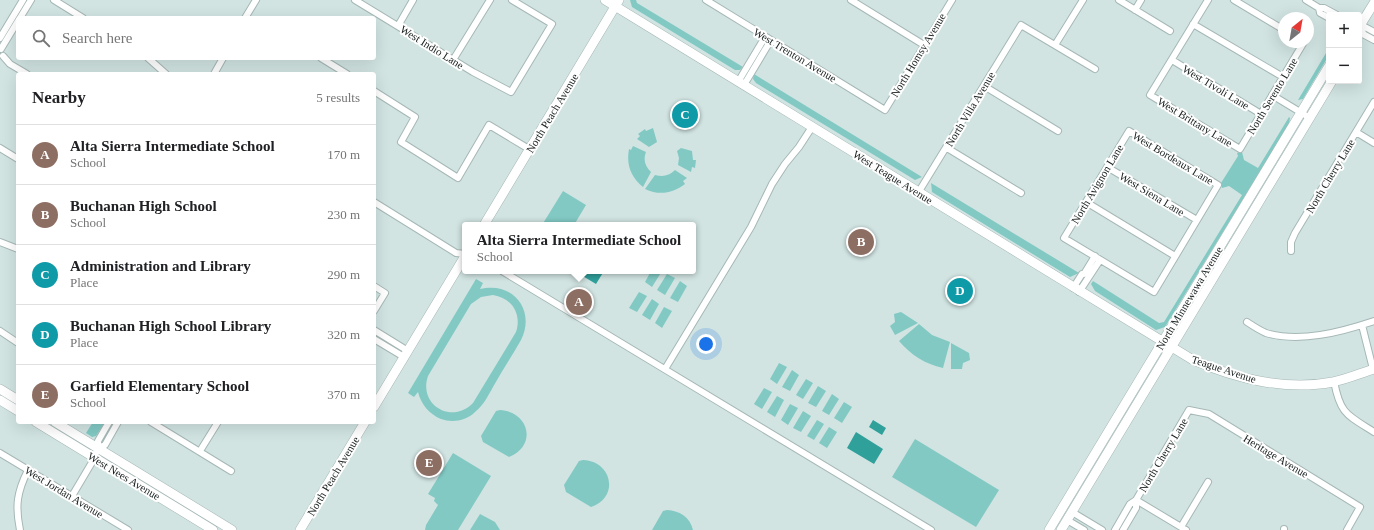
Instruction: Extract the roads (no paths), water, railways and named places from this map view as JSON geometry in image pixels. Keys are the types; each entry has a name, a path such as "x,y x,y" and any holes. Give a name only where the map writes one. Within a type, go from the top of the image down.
{"main road":[{"name":"West Teague Avenue","path":"605,0 617,3 741,83 1171,348"},
{"path":"1362,12 1369,0"},
{"path":"1362,22 1374,2"},
{"name":"North Peach Avenue","path":"486,222 617,3"},
{"path":"1362,32 1374,12"},
{"name":"North Minnewawa Avenue","path":"1049,530 1326,71"},
{"path":"1323,96 1327,84"},
{"name":"North Minnewawa Avenue","path":"1061,530 1330,84"},
{"path":"376,404 462,260"},
{"name":"Teague Avenue","path":"1171,348 1202,364 1241,377 1260,381 1293,384 1324,383 1374,369"},
{"path":"0,389 16,399"},
{"path":"0,400 16,410"},
{"name":"West Nees Avenue","path":"39,424 213,530"},
{"name":"West Nees Avenue","path":"58,424 232,530"},
{"name":"North Peach Avenue","path":"300,530 364,424"},
{"path":"1056,530 1083,484 1081,477"}],"street":[{"path":"0,38 23,0"},
{"path":"21,16 31,0"},
{"path":"54,0 80,16"},
{"path":"248,16 256,0"},
{"name":"West Indio Lane","path":"355,0 473,72 511,92 552,24 512,0"},
{"path":"398,26 413,0"},
{"path":"453,60 490,0"},
{"name":"West Trenton Avenue","path":"706,0 885,110"},
{"path":"851,0 924,45"},
{"name":"North Homsy Avenue","path":"885,110 952,0"},
{"path":"1083,0 1055,46 1095,69"},
{"path":"1119,0 1170,31"},
{"path":"1135,10 1141,0"},
{"path":"1172,60 1208,0"},
{"path":"1234,0 1278,26"},
{"path":"1306,0 1319,8 1324,8 1329,12"},
{"path":"16,24 1,48 1,59 24,72"},
{"path":"1193,24 1283,77"},
{"name":"North Villa Avenue","path":"918,193 947,148 1021,25 1055,46"},
{"path":"1362,32 1374,32"},
{"path":"1362,32 1374,40"},
{"path":"741,83 768,39"},
{"name":"North Serento Lane","path":"1240,149 1300,48"},
{"path":"150,60 164,72"},
{"path":"216,72 222,60"},
{"path":"324,60 344,72"},
{"name":"West Brittany Lane","path":"1172,60 1150,95 1240,149"},
{"name":"West Tivoli Lane","path":"1172,60 1261,114"},
{"path":"984,86 1058,131"},
{"path":"376,92 415,117 401,142 458,178 489,125 530,149"},
{"path":"1272,95 1310,118"},
{"name":"North Cherry Lane","path":"1291,251 1291,242 1295,233 1374,102"},
{"path":"665,369 751,227 772,184 812,127"},
{"name":"North Avignon Lane","path":"1098,258 1064,238 1129,131"},
{"name":"West Bordeaux Lane","path":"1129,131 1218,185 1197,220"},
{"path":"1356,132 1374,143"},
{"path":"0,148 16,158"},
{"path":"947,148 1021,193"},
{"name":"West Siena Lane","path":"1107,167 1197,220"},
{"path":"1086,202 1175,256"},
{"path":"376,203 456,252 462,254"},
{"path":"1076,290 1082,274 1084,274 1098,258 1154,292 1197,220"},
{"path":"0,242 16,248"},
{"path":"507,274 931,530"},
{"path":"376,287 385,293 376,308"},
{"path":"1247,322 1265,332 1296,336 1327,334 1374,321"},
{"path":"1362,325 1374,369"},
{"path":"0,331 16,342"},
{"path":"376,332 406,354"},
{"path":"376,340 406,354"},
{"path":"1334,381 1338,402 1345,413 1374,432"},
{"name":"North Cherry Lane","path":"1115,530 1130,504 1136,500 1190,410"},
{"name":"Heritage Avenue","path":"1190,410 1209,414 1360,507 1347,530"},
{"path":"72,496 94,458 98,448 98,440 108,424"},
{"path":"98,448 105,445 117,424"},
{"path":"154,424 231,471"},
{"path":"200,452 217,424"},
{"name":"West Jordan Avenue","path":"0,454 128,530"},
{"path":"20,530 17,517 17,499 28,470"},
{"path":"1136,500 1184,529 1208,482"},
{"name":"North Cherry Lane","path":"1123,530 1136,508 1136,500"},
{"path":"1070,516 1084,530"},
{"path":"1070,516 1102,530"}],"place":[{"name":"Administration and Library","path":"685,115"},
{"name":"Buchanan High School","path":"861,242"},
{"name":"Buchanan High School Library","path":"960,291"},
{"name":"Alta Sierra Intermediate School","path":"579,302"},
{"name":"Garfield Elementary School","path":"429,463"}]}
